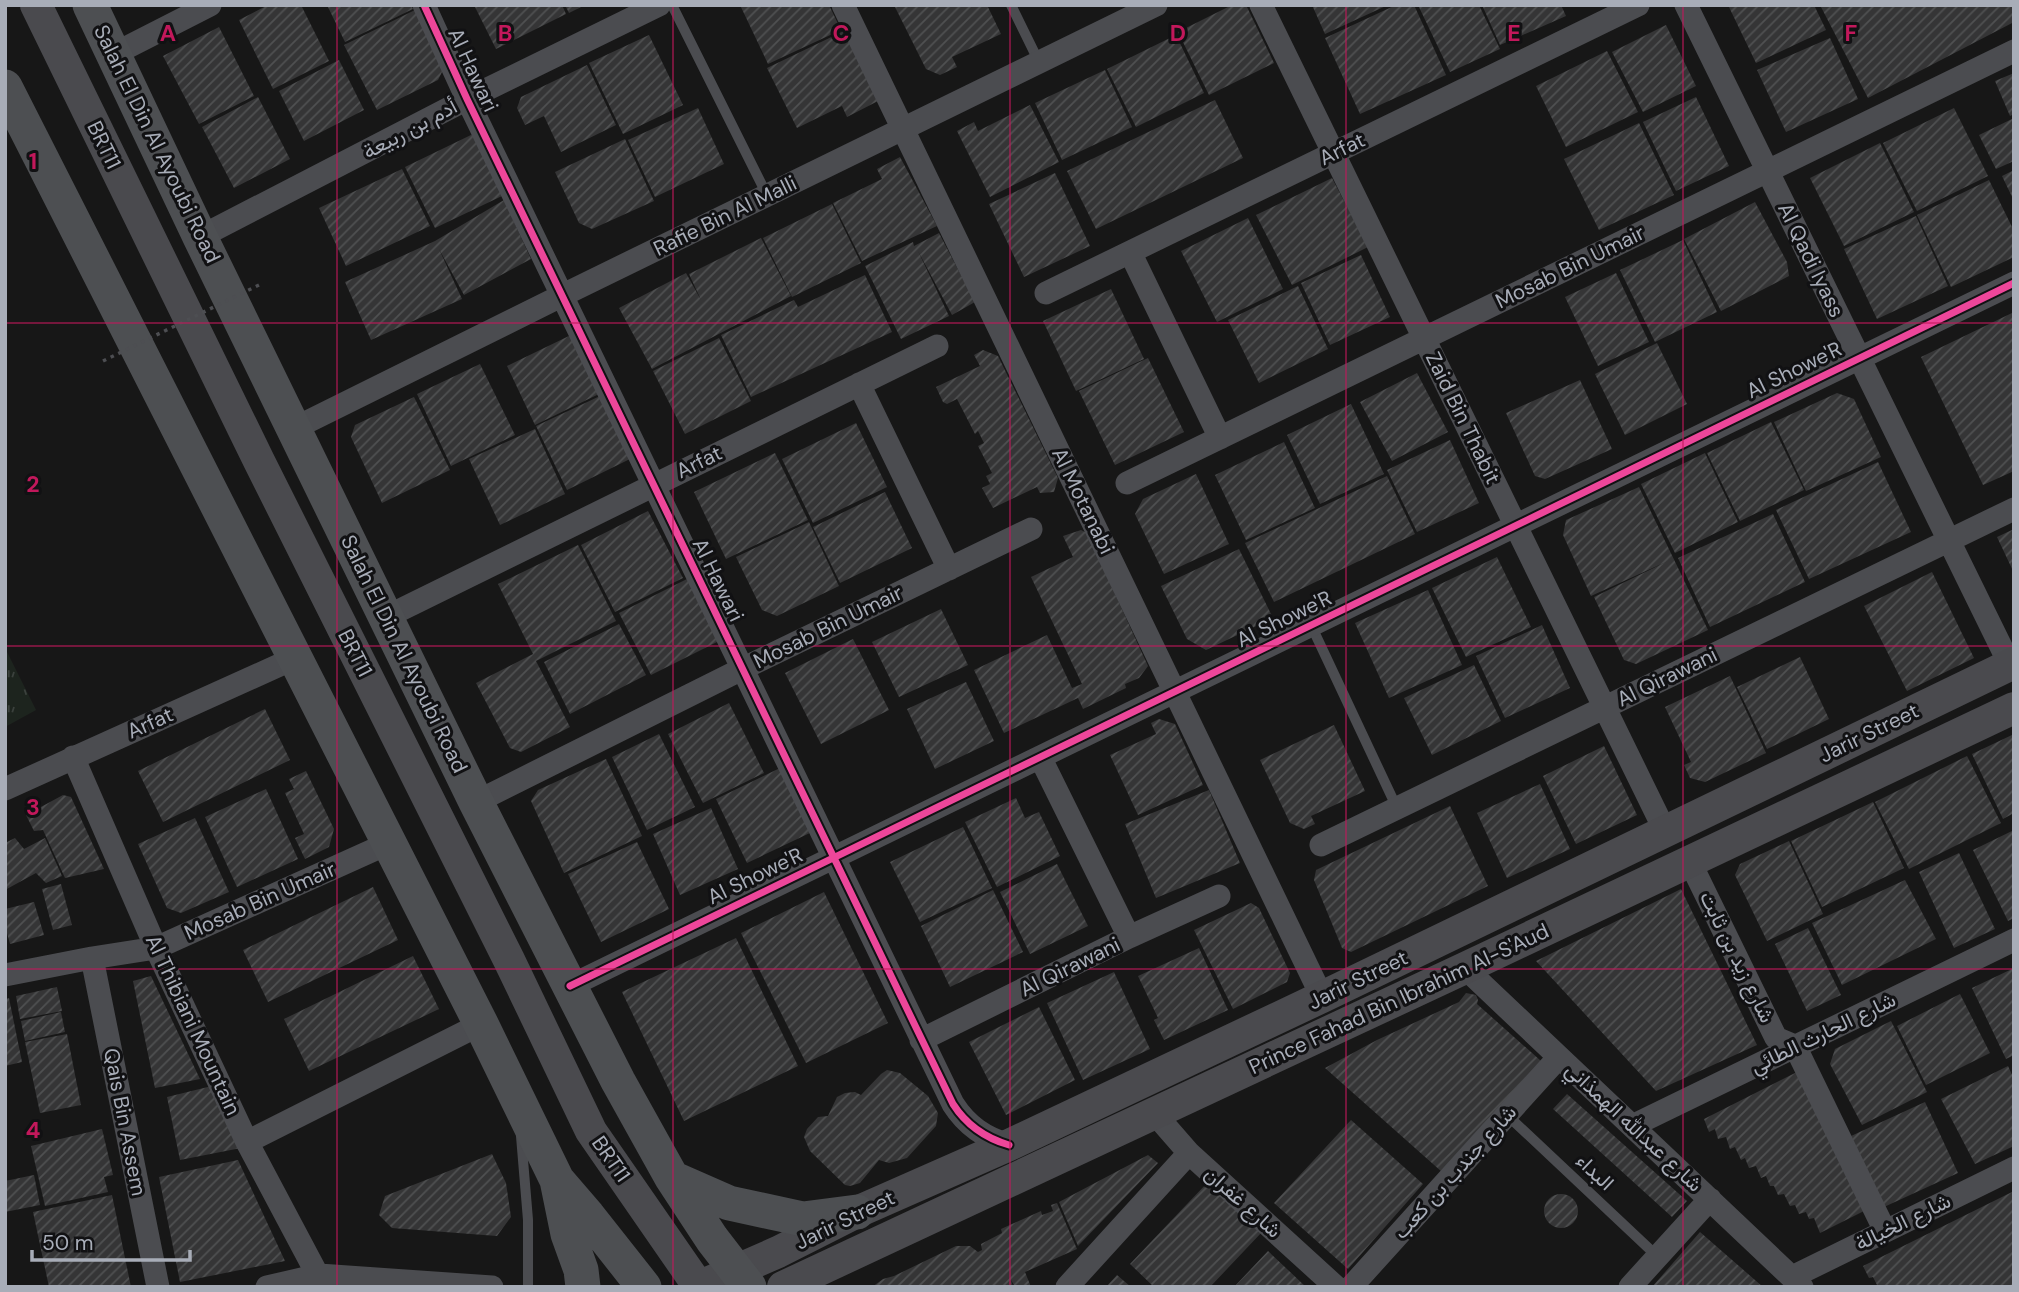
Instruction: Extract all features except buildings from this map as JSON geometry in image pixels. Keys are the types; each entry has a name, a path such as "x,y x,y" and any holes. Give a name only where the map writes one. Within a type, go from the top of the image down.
{"main road":[{"name":"BRT11","path":"36,5 592,1131 699,1287"},
{"name":"Salah El Din Al Ayoubi Road","path":"90,5 200,237 476,802 618,1081 671,1178 742,1279"},
{"path":"6,93 481,1024 557,1180 644,1287"},
{"name":"Jarir Street","path":"699,1287 742,1279 857,1212 1009,1145 1322,997 2012,664"},
{"name":"Prince Fahad Bin Ibrahim Al-S'Aud","path":"783,1287 873,1247 2014,708"},
{"path":"671,1178 729,1203 803,1219 857,1212"},
{"path":"557,1180 583,1287"},
{"path":"837,1287 873,1247"}],"street":[{"path":"114,54 210,5"},
{"name":"Al Hawari","path":"425,5 561,296 921,1040 960,1114 977,1130 1009,1145"},
{"name":"أدم بن ربيعة","path":"200,237 467,99 659,5"},
{"name":"Al Motanabi","path":"843,5 1322,997"},
{"name":"Rafie Bin Al Malli","path":"295,428 1156,5"},
{"name":"Zaid Bin Thabit","path":"1261,5 1665,831"},
{"name":"Arfat","path":"1046,293 1639,5"},
{"name":"Al Qadi Iyass","path":"1686,5 1948,540 2012,664"},
{"name":"Mosab Bin Umair","path":"1127,483 2014,51"},
{"path":"1130,253 1220,438"},
{"name":"Al Showe'R","path":"570,986 2014,283"},
{"name":"Arfat","path":"386,617 937,346"},
{"path":"859,384 949,569"},
{"name":"Al Qirawani","path":"1321,845 2014,509"},
{"name":"Mosab Bin Umair","path":"476,802 741,669 1031,529"},
{"name":"Arfat","path":"5,789 295,658"},
{"name":"Al Thibiani Mountain","path":"74,757 156,948 247,1142 322,1281"},
{"path":"1040,757 1129,937"},
{"name":"Mosab Bin Umair","path":"5,975 156,948 388,842"},
{"name":"شارع زيد بن ثابت","path":"1690,862 1776,1038 1795,1046 1885,1231"},
{"name":"Al Qirawani","path":"921,1040 1129,937 1219,896"},
{"name":"شارع الحارث الطائي","path":"1632,1126 2014,940"},
{"name":"Qais Bin Assem","path":"92,958 158,1287"},
{"name":"شارع عبدالله الهمذاني","path":"1465,968 1797,1282"},
{"path":"247,1142 481,1024"},
{"name":"شارع جندب بن كعب","path":"1352,1287 1559,1057"},
{"name":"شارع غفران","path":"1155,1114 1189,1153 1336,1287"},
{"path":"1067,1287 1189,1153"},
{"name":"شارع الخيالة","path":"1797,1282 1885,1231 2014,1168"},
{"path":"1630,1287 1710,1199"},
{"path":"267,1287 322,1281 492,1287"}],"lane":[{"path":"672,5 767,195"},
{"path":"1011,5 1040,62"},
{"path":"1311,625 1397,808"},
{"path":"517,1102 528,1220 528,1287"},
{"name":"البداء","path":"1507,1115 1658,1256"}],"path":[{"path":"103,361 259,285"}],"green space":[{"path":"5,648 36,710 5,727"}],"cycle path":[{"path":"424,5 953,1104 977,1130 1009,1145"},
{"path":"570,986 2014,283"}]}
